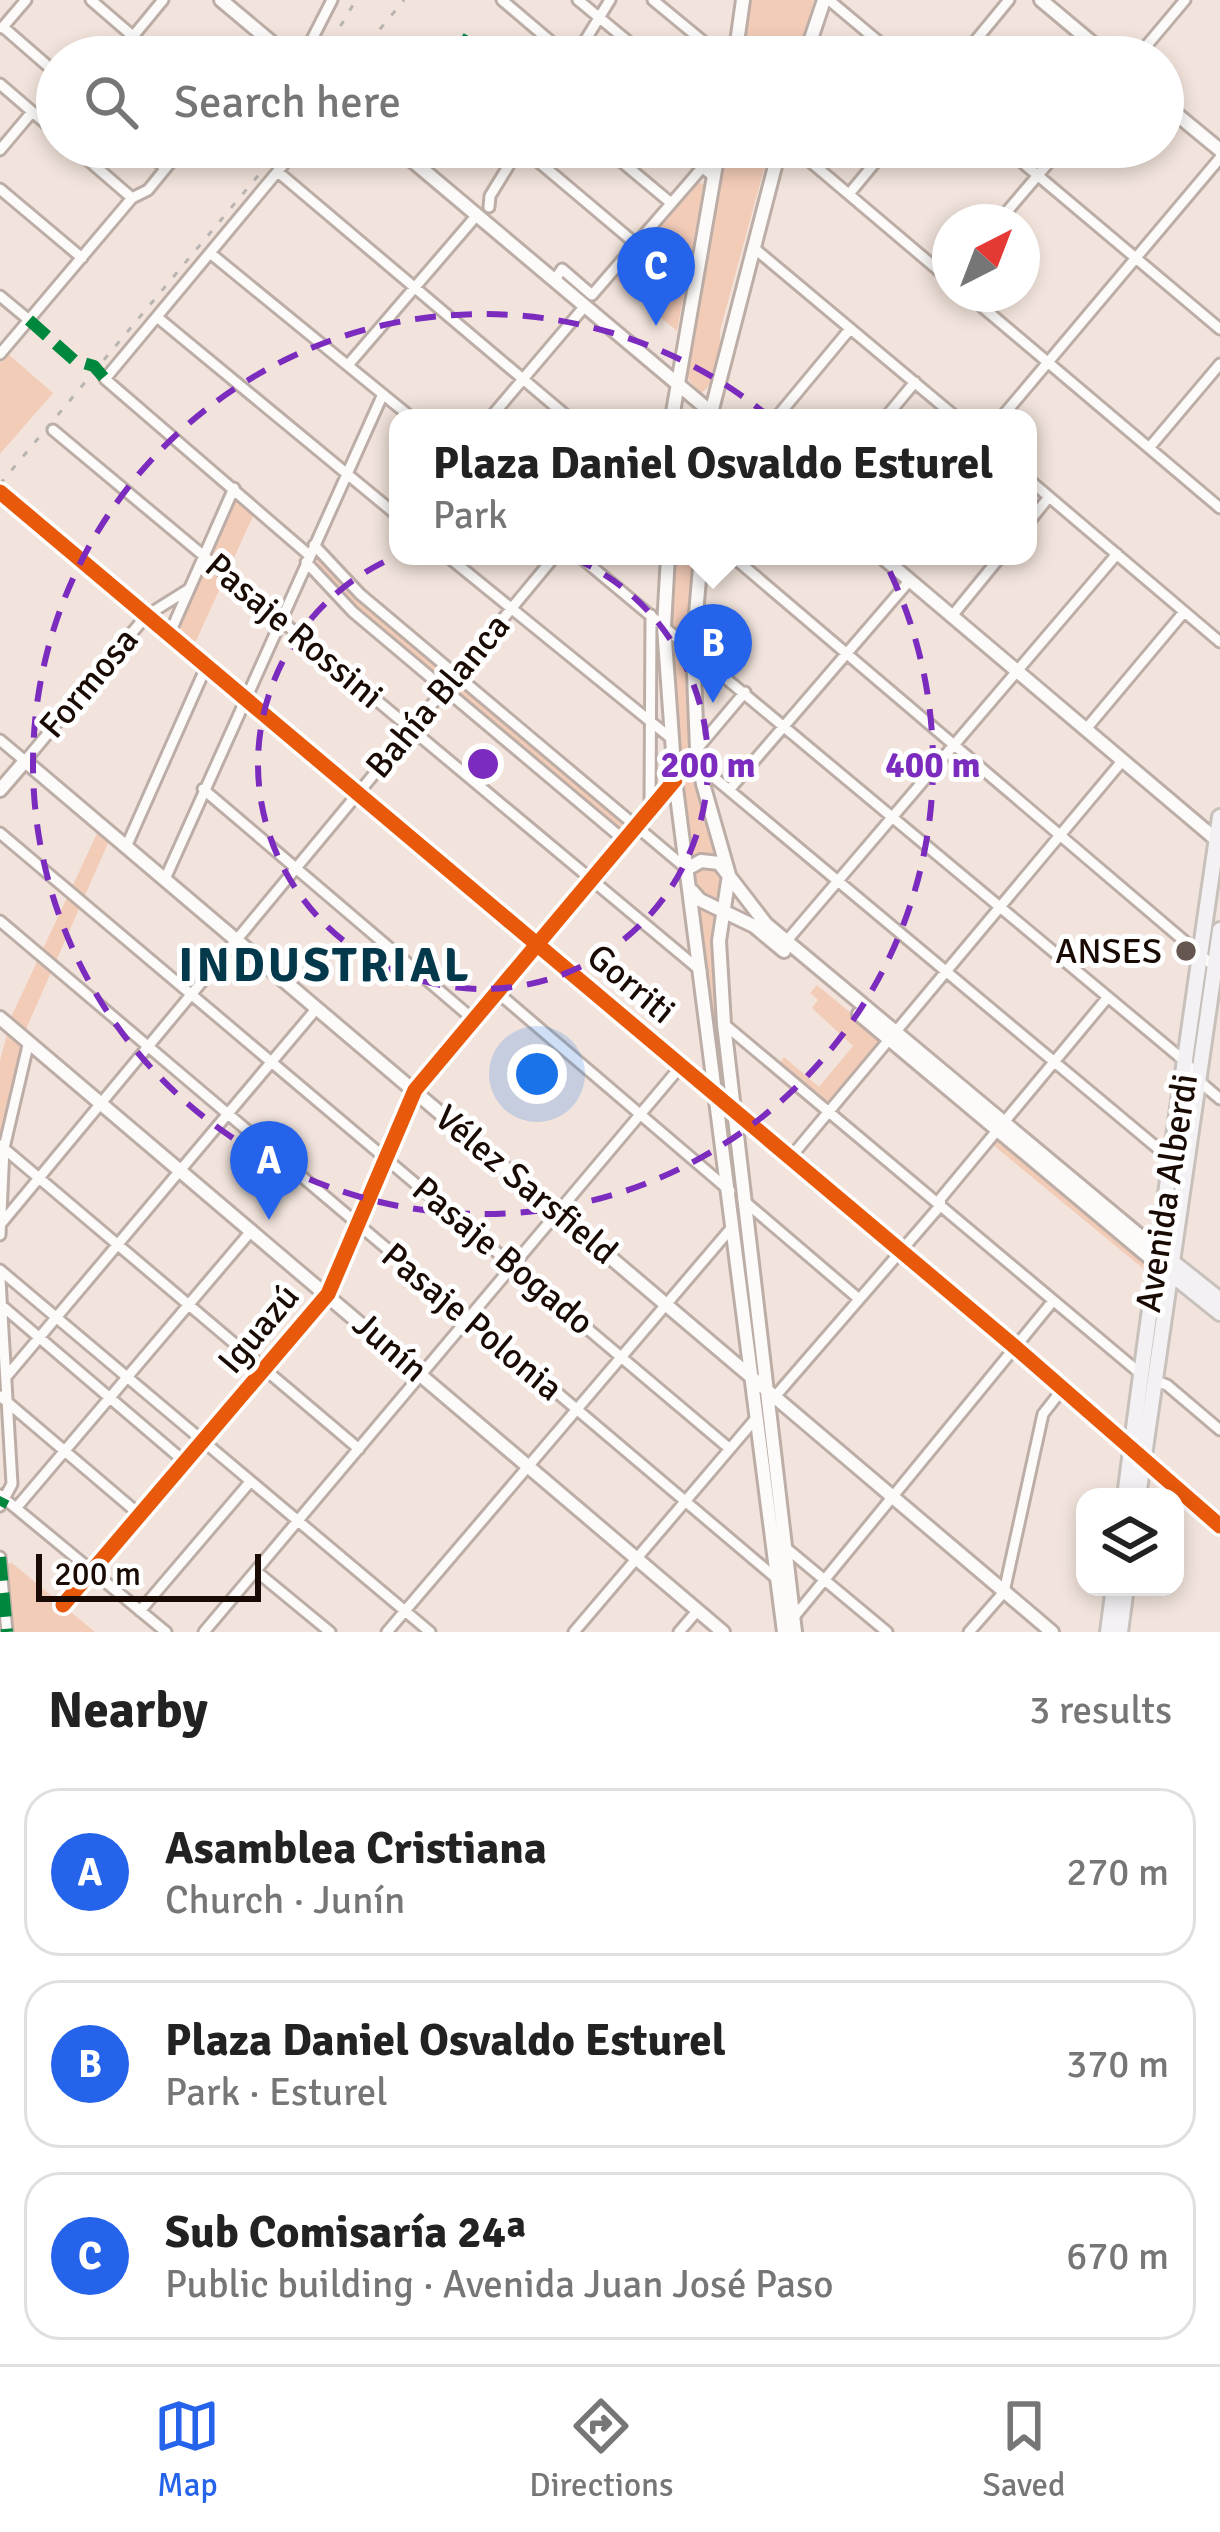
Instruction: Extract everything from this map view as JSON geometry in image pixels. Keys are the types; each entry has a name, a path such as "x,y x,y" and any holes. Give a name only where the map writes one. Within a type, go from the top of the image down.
{"main road":[{"path":"220,0 264,36"},
{"path":"731,36 743,0"},
{"path":"813,36 827,0"},
{"path":"1041,0 1084,36"},
{"path":"1184,122 1220,154"},
{"path":"425,168 558,274 705,409"},
{"path":"673,409 709,168"},
{"path":"715,409 775,168"},
{"path":"667,565 664,626 675,780 785,1547 788,1628"},
{"path":"700,565 693,649 697,748 729,875 719,941 733,1110 734,1226 764,1397 788,1628"},
{"path":"892,565 1218,841"},
{"path":"669,676 682,671 694,681"},
{"name":"Formosa","path":"0,790 25,760"},
{"name":"Vélez Sarsfield","path":"25,760 667,1304 764,1397 892,1496 1052,1632"},
{"name":"Avenida Alberdi","path":"1138,1488 1141,1374 1220,817"},
{"path":"688,877 700,861 715,860 783,945"},
{"path":"688,877 695,895 783,945 1220,1313"},
{"path":"706,902 719,900 728,891"},
{"name":"Avenida Alberdi","path":"1128,1488 1156,1381 1220,930"},
{"name":"Junín","path":"0,1018 723,1632"},
{"path":"1171,1268 1220,1300"},
{"path":"1108,1632 1113,1596"},
{"path":"1120,1632 1125,1596"}],"street":[{"path":"26,0 2,29 36,57"},
{"path":"91,0 133,36 163,0"},
{"path":"314,36 332,0"},
{"path":"502,0 546,36"},
{"path":"578,0 622,36"},
{"path":"586,36 610,0"},
{"path":"653,0 698,36"},
{"path":"827,0 871,36"},
{"path":"979,36 1009,0"},
{"path":"1155,36 1185,0"},
{"path":"0,84 36,115"},
{"path":"0,150 32,112"},
{"path":"1009,409 1220,154"},
{"path":"97,168 132,198"},
{"path":"0,354 132,198 148,190 165,168"},
{"path":"281,168 105,379 637,826 688,877"},
{"path":"348,365 483,211 508,168"},
{"path":"546,168 636,244"},
{"path":"629,168 671,203"},
{"path":"497,409 671,203 707,172 702,168"},
{"path":"818,168 932,264"},
{"path":"849,194 871,168"},
{"path":"1029,168 1220,329"},
{"path":"1014,204 1044,168"},
{"path":"278,172 559,409"},
{"path":"0,189 82,258"},
{"path":"754,248 946,409"},
{"path":"210,253 401,409"},
{"path":"0,296 28,320"},
{"path":"988,312 1220,508"},
{"path":"157,317 389,509"},
{"path":"783,409 850,329"},
{"path":"1149,448 1220,364"},
{"path":"892,409 915,382"},
{"path":"165,879 383,394"},
{"name":"Pasaje Rossini","path":"53,430 701,971"},
{"path":"1037,487 1220,642"},
{"path":"169,635 235,488"},
{"name":"Gorriti","path":"2,497 1015,1347 1220,1526"},
{"path":"1037,512 1049,497"},
{"path":"310,554 353,612 624,840"},
{"path":"783,945 1117,554"},
{"path":"458,565 672,739"},
{"name":"Bahía Blanca","path":"0,1225 548,565"},
{"path":"590,565 1187,1063 1220,1099"},
{"path":"745,565 1218,969"},
{"path":"952,616 994,565"},
{"path":"729,790 910,580"},
{"name":"Formosa","path":"25,760 146,616 189,589"},
{"path":"1086,729 1184,612"},
{"path":"650,809 651,615"},
{"path":"127,847 206,667"},
{"path":"697,748 745,692"},
{"name":"Vélez Sarsfield","path":"0,740 25,760"},
{"path":"790,1158 1123,760"},
{"path":"699,764 1173,1161"},
{"name":"Iguazú","path":"63,1605 328,1294 415,1090 675,780"},
{"path":"203,789 473,1020"},
{"name":"Pasaje Bogado","path":"0,833 730,1449"},
{"name":"Pasaje Polonia","path":"0,921 780,1582"},
{"path":"497,992 859,1299"},
{"path":"574,1632 730,1449 764,1397 940,1206 941,1198 1108,997"},
{"path":"5,1378 317,1008"},
{"path":"724,1024 1141,1374"},
{"path":"0,1235 2,1153 29,1041"},
{"path":"205,1632 681,1066"},
{"path":"2,1153 39,1178 359,1448"},
{"path":"387,1632 734,1226"},
{"path":"17,1507 253,1230"},
{"path":"0,1270 430,1632"},
{"path":"0,1280 12,1484 1,1500 17,1507 166,1632"},
{"path":"788,1628 1053,1301"},
{"path":"1,1305 185,1462"},
{"path":"1156,1381 1220,1430"},
{"path":"969,1632 1004,1592 1043,1414 1061,1391"},
{"path":"4,1400 140,1515"},
{"path":"140,1611 250,1482"},
{"path":"785,1547 887,1632"},
{"path":"0,1557 7,1632"},
{"path":"256,1570 330,1632"},
{"path":"679,1632 698,1610"}],"shaded area":[{"path":"747,0 814,0 803,36 741,36"},
{"path":"721,168 764,168 720,331 717,366 701,393 686,377"},
{"path":"695,182 704,184 677,331 613,277"},
{"path":"8,354 53,393 0,454 0,363"},
{"path":"237,499 254,514 195,643 179,627"},
{"path":"316,553 445,671 446,677 438,679 346,600 319,566"},
{"path":"668,565 700,565 693,649 697,749 726,860 721,922 733,1110 718,1098 693,916 669,676"},
{"path":"463,684 627,823 616,828 459,696 457,689"},
{"path":"101,825 112,834 23,1036 29,1041 4,1148 0,1235 0,1061 12,1015"},
{"path":"817,985 881,1038 881,1045 831,1105 823,1105 777,1066 784,1057 819,1087 853,1046 812,1008 818,1000 810,993"},
{"path":"997,1139 1151,1263 1151,1275 993,1145"},
{"path":"12,1563 95,1632 2,1632 0,1565"}],"railway":[{"path":"335,36 356,0"},
{"path":"374,36 404,0"},
{"path":"0,484 264,168"}],"marked path":[{"path":"29,320 74,360 94,366 105,379"},
{"path":"0,1506 4,1498"},
{"path":"0,1557 7,1632"}],"cycle path":[{"path":"0,492 1015,1347 1220,1526"},
{"path":"63,1605 328,1294 415,1090 675,780"}],"place":[{"name":"Sub Comisaría 24ª","path":"656,326"},
{"name":"Plaza Daniel Osvaldo Esturel","path":"713,703"},
{"name":"ANSES","path":"1186,951"},
{"name":"Asamblea Cristiana","path":"269,1220"}],"district":[{"name":"INDUSTRIAL","path":"325,965"}]}
